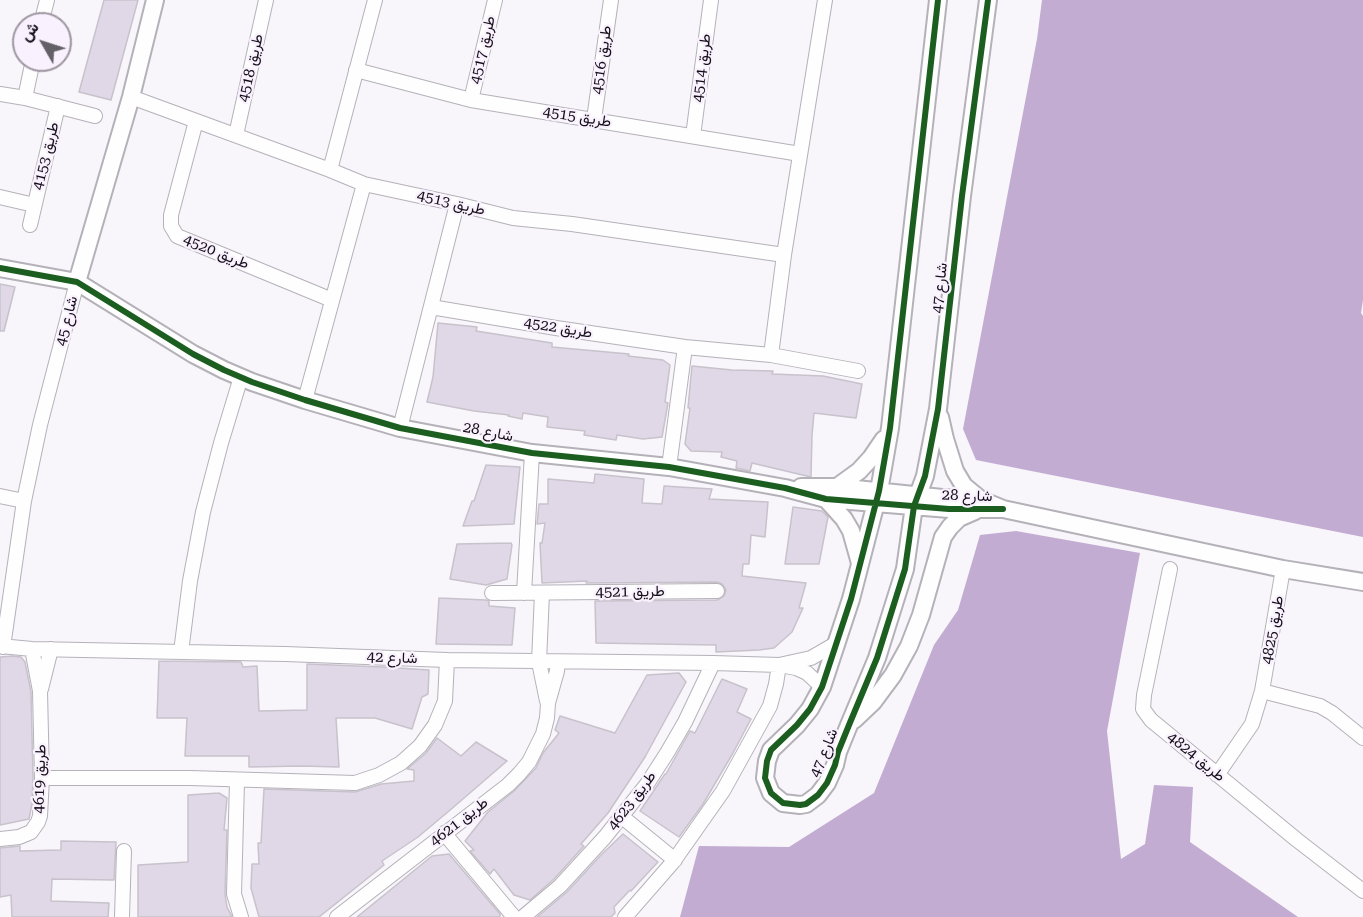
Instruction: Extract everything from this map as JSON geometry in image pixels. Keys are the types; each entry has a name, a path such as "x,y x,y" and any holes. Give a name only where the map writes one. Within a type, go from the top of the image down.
{"street":[{"name":"شارع 45","path":"2,646 24,501 40,425 77,282 131,97 154,0"},
{"name":"طريق 4518","path":"236,135 266,0"},
{"path":"330,170 375,0"},
{"name":"طريق 4517","path":"471,100 495,0"},
{"name":"طريق 4516","path":"594,119 611,0"},
{"name":"طريق 4514","path":"693,136 711,0"},
{"path":"771,355 784,255 825,0"},
{"name":"شارع 47","path":"938,0 890,428 878,498 837,643 822,687 810,709 783,740 771,750 767,761 765,778 771,793 783,803 806,804 818,795 827,783 877,658 905,569 916,501 925,476 938,409 962,196 988,0"},
{"name":"طريق 4515","path":"356,70 471,100 800,154"},
{"path":"25,98 30,72"},
{"name":"طريق 4153","path":"0,94 95,116"},
{"name":"طريق 4513","path":"131,97 364,183 513,218 572,224 784,255"},
{"name":"طريق 4153","path":"30,225 58,106"},
{"name":"طريق 4520","path":"196,121 171,215 171,226 177,236 332,300"},
{"path":"304,400 364,183"},
{"name":"طريق 4153","path":"0,197 34,205"},
{"path":"400,428 457,204"},
{"name":"شارع 28","path":"0,268 77,282 193,354 241,377 304,400 400,428 532,453 669,467 785,488 916,501 942,498 1004,509 1283,569 1363,582"},
{"name":"طريق 4522","path":"431,307 685,347 771,355 858,371"},
{"path":"669,467 685,347"},
{"path":"181,652 190,581 204,512 221,443 241,377"},
{"path":"849,725 873,702 893,675 909,646 921,615 943,537 959,518 979,505 955,471 938,409"},
{"path":"860,564 851,531 831,493 859,471 871,458 890,428"},
{"path":"524,593 532,453"},
{"path":"0,496 24,501"},
{"name":"طريق 4824","path":"1170,569 1143,709 1151,720 1217,775 1363,891"},
{"name":"طريق 4825","path":"1217,775 1252,724 1262,691 1283,569"},
{"name":"طريق 4521","path":"492,593 717,591"},
{"path":"539,662 542,593"},
{"name":"شارع 42","path":"781,665 811,658 837,643"},
{"name":"شارع 42","path":"2,646 51,650 285,654 447,660 781,665 807,673 822,687"},
{"name":"طريق 4619","path":"0,839 25,836 35,828 40,816 42,778 40,691 32,649"},
{"name":"طريق 4619","path":"40,691 51,650"},
{"path":"42,778 190,778 355,783 379,775 401,763 420,746 435,725 445,701 447,660"},
{"name":"طريق 4621","path":"539,662 548,703"},
{"name":"طريق 4621","path":"337,917 508,785 529,762 543,734 558,662"},
{"name":"طريق 4623","path":"523,917 560,886 605,837 647,784 685,722 713,663"},
{"path":"624,917 675,860 723,790 770,706 781,665"},
{"path":"1262,691 1320,706 1363,738"},
{"path":"237,781 234,894 241,917"},
{"path":"621,816 675,860"},
{"path":"444,833 514,917"},
{"path":"122,917 124,851"}],"shaded area":[{"path":"1042,0 1363,0 1363,300 1361,313 1363,316 1363,537 976,460 963,429 1037,39"},
{"path":"1016,531 1140,553 1107,731 1121,859 1145,844 1154,785 1193,787 1190,842 1298,917 680,917 699,846 789,847 874,793 934,645 958,610 980,535"}],"building":[{"path":"104,0 138,0 111,100 79,92"},
{"path":"0,284 15,287 4,331 0,331"},
{"path":"438,323 477,327 476,331 552,343 552,347 629,354 628,356 663,360 670,365 665,402 668,403 662,437 643,439 617,435 616,440 584,435 585,431 547,427 548,417 523,413 522,419 427,402 433,377"},
{"path":"692,366 773,371 772,374 823,376 862,384 856,418 814,413 811,477 752,463 750,471 736,468 737,461 721,457 722,452 691,451 685,444"},
{"path":"486,465 520,467 514,524 463,526"},
{"path":"595,474 644,479 642,503 662,504 664,486 712,489 709,499 768,502 765,537 751,535 749,564 743,564 742,576 806,583 799,608 803,608 792,632 774,648 759,650 716,652 716,645 596,643 595,601 717,600 724,596 726,590 722,584 717,582 542,583 540,543 542,543 545,523 537,524 539,504 548,504 548,479 594,483"},
{"path":"793,507 822,511 828,517 819,564 785,564"},
{"path":"511,543 507,579 486,585 450,579 457,544"},
{"path":"439,598 486,600 489,601 489,606 515,608 512,645 436,644"},
{"path":"0,657 21,657 25,662 31,692 32,804 29,819 0,825"},
{"path":"159,661 241,662 243,667 257,666 259,711 307,710 307,664 429,670 428,694 422,697 412,729 375,718 336,718 339,767 249,767 249,756 185,756 187,718 157,718"},
{"path":"679,673 686,682 645,757 608,813 581,844 584,846 554,879 530,900 514,895 494,869 490,874 470,851 474,850 465,841 488,812 514,791 536,768 543,753 559,733 555,730 560,716 615,733 647,675"},
{"path":"722,679 747,689 737,712 751,719 703,804 679,837 640,811 666,774 690,731 695,733"},
{"path":"437,738 461,756 476,742 507,761 418,837 382,861 384,865 319,917 259,917 251,888 252,864 259,864 258,843 261,843 264,789 355,792 381,784 414,781 414,770 407,769 426,753"},
{"path":"219,793 227,798 224,830 227,830 225,894 227,907 232,917 138,917 138,865 188,862 188,795"},
{"path":"623,834 658,862 614,907 615,913 611,917 537,917 567,892"},
{"path":"61,841 116,842 114,880 52,879 51,901 109,903 108,917 12,917 11,895 0,897 0,848 20,846 20,851 61,850"},
{"path":"449,854 500,914 500,917 357,917 432,856"}],"cycle path":[{"path":"938,0 890,428 879,491 851,599 822,687 810,709 771,750 767,761 765,778 771,793 783,803 806,804 818,795 827,783 877,658 905,569 914,506 925,476 938,409 962,196 988,0"},
{"path":"0,268 77,282 193,354 224,370 305,400 400,428 532,453 669,467 785,488 826,499 949,509 1003,509"}]}
